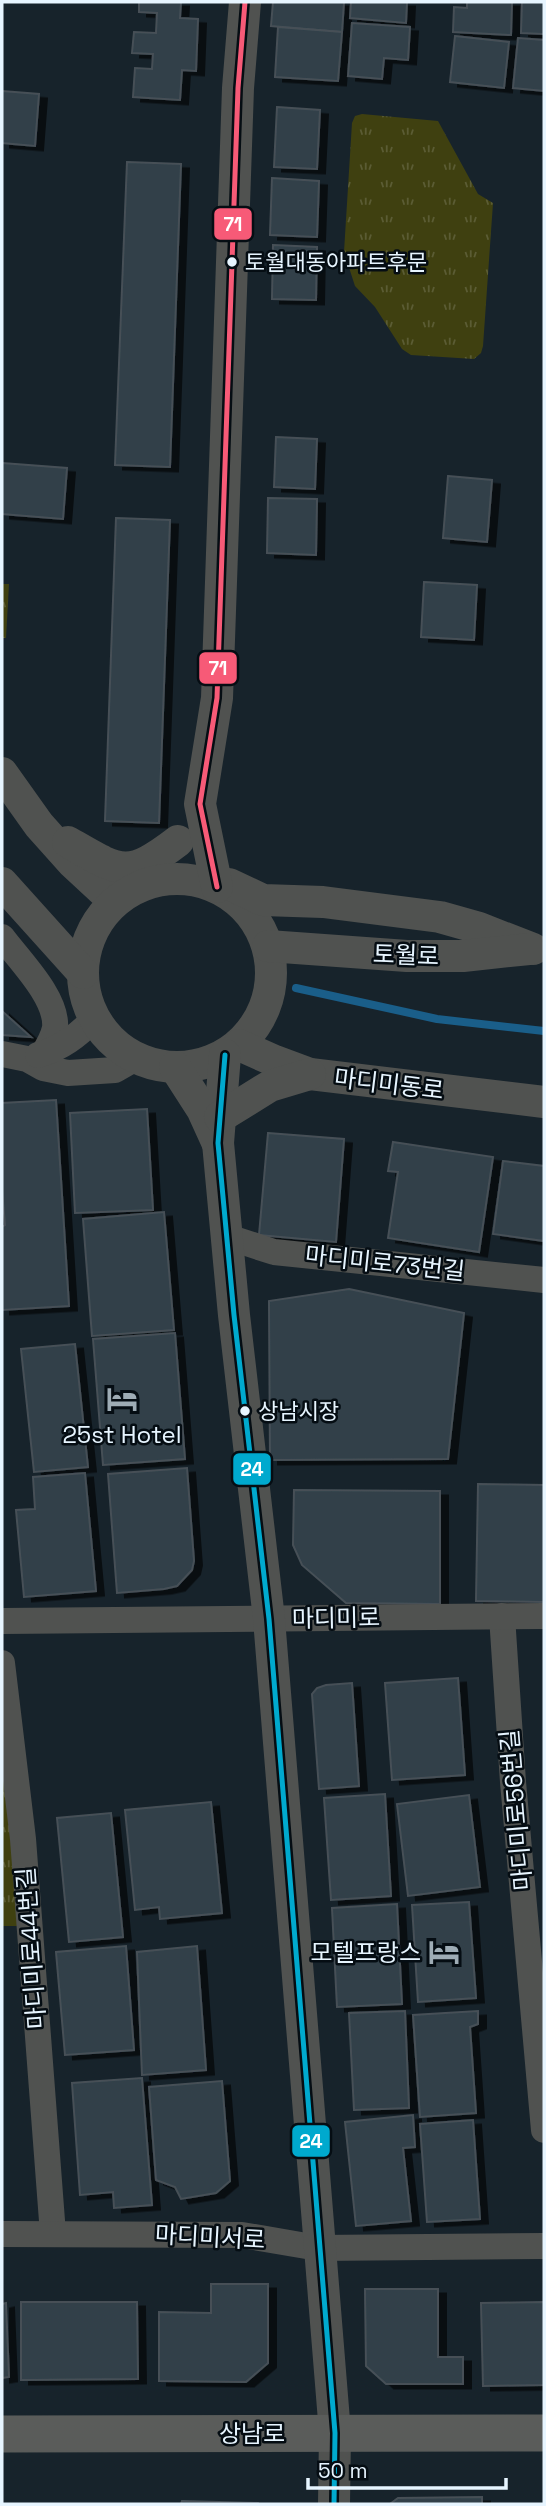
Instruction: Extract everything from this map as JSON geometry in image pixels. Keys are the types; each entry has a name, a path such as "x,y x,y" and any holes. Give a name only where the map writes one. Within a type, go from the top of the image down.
{"main road":[{"name":"상남로","path":"2,2434 544,2432"}],"street":[{"path":"245,2 238,88 217,698 200,804 216,881 249,911 261,928 268,946 272,973 268,1000 257,1024 232,1050 201,1064 176,1067 155,1065 120,1048 94,1019 86,997 84,953 100,916 114,901 134,887 157,880 188,878 216,881 262,900 336,904 440,917 539,950"},
{"path":"2,773 39,825 73,863 114,901"},
{"path":"157,880 200,804"},
{"path":"39,825 100,861 120,869 147,863 178,841"},
{"path":"5,890 83,974"},
{"path":"2,937 48,998 55,1016 55,1028 24,1056"},
{"name":"토월로","path":"268,946 463,957 539,950"},
{"path":"24,1056 55,1050 72,1040 94,1019"},
{"path":"232,1050 219,1130 234,1315 269,1619 335,2433 334,2504"},
{"name":"마디미동로","path":"232,1050 310,1074 544,1102"},
{"path":"24,1056 43,1068 68,1073 115,1070 136,1058"},
{"path":"176,1067 202,1109 219,1130"},
{"path":"219,1130 271,1087 310,1074"},
{"name":"마디미로73번길","path":"228,1237 274,1252 544,1280"},
{"name":"마디미로56번길","path":"502,1616 513,1782 544,2130"},
{"name":"마디미로","path":"2,1621 544,1616"},
{"name":"마디미로44번길","path":"2,1663 23,1839 52,2234"},
{"name":"마디미서로","path":"2,2234 242,2235 318,2248 544,2246"}],"green space":[{"path":"362,114 438,121 478,194 493,203 483,346 481,353 474,359 411,355 402,349 375,307 355,286 344,252 352,123 355,116"},
{"path":"2,584 9,584 6,638 2,638"},
{"path":"2,1663 30,1926 2,1926"}],"building":[{"path":"139,2 181,2 180,18 198,19 196,71 182,70 180,100 133,97 135,68 152,69 153,54 132,53 134,32 156,33 157,13 139,12"},
{"path":"273,2 344,2 342,32 271,26"},
{"path":"351,2 407,2 406,23 350,18"},
{"path":"467,2 512,2 511,35 453,32 454,7 467,8"},
{"path":"522,2 544,2 544,34 521,33"},
{"path":"352,23 410,27 408,60 384,58 382,79 348,76"},
{"path":"278,27 342,32 338,81 275,77"},
{"path":"455,36 509,42 504,88 450,82"},
{"path":"518,38 544,40 544,91 513,88"},
{"path":"2,91 39,94 35,146 2,143"},
{"path":"277,107 320,110 317,169 274,167"},
{"path":"127,162 181,164 170,467 115,465"},
{"path":"272,178 319,181 317,237 270,235"},
{"path":"273,245 317,247 316,300 272,299"},
{"path":"276,437 317,439 315,489 274,487"},
{"path":"2,463 67,468 63,519 2,514"},
{"path":"448,476 492,480 487,542 443,538"},
{"path":"268,498 317,499 316,555 267,553"},
{"path":"116,518 170,520 159,823 105,821"},
{"path":"424,582 477,585 474,640 421,637"},
{"path":"2,1011 31,1037 2,1035"},
{"path":"56,1100 69,1306 2,1310 2,1227 5,1225 2,1189 2,1103"},
{"path":"147,1109 153,1210 75,1213 70,1113"},
{"path":"268,1133 344,1139 336,1242 259,1235"},
{"path":"393,1142 493,1157 479,1252 388,1238 398,1172 388,1171"},
{"path":"503,1161 544,1166 544,1241 493,1234"},
{"path":"164,1212 174,1330 92,1336 83,1219"},
{"path":"349,1289 464,1313 448,1459 270,1460 269,1301"},
{"path":"175,1333 185,1459 103,1465 93,1339"},
{"path":"75,1344 88,1467 34,1472 21,1349"},
{"path":"187,1468 194,1561 192,1570 177,1586 117,1593 108,1474"},
{"path":"85,1473 96,1591 24,1597 16,1510 35,1509 33,1477"},
{"path":"478,1484 544,1485 544,1602 476,1601"},
{"path":"294,1490 440,1491 440,1604 346,1603 302,1565 293,1545"},
{"path":"458,1678 465,1775 392,1780 385,1683"},
{"path":"352,1683 359,1786 319,1789 312,1694 317,1688 326,1685"},
{"path":"385,1794 391,1896 331,1900 324,1798"},
{"path":"469,1795 480,1887 408,1896 397,1804"},
{"path":"211,1802 222,1913 160,1919 159,1907 135,1910 125,1810"},
{"path":"111,1813 123,1937 69,1942 57,1818"},
{"name":"모텔프랑스","path":"469,1902 476,1998 418,2002 412,1905"},
{"path":"397,1904 402,2004 337,2007 332,1908"},
{"path":"126,1946 134,2050 65,2055 56,1952"},
{"path":"197,1946 206,2070 142,2075 137,1952"},
{"path":"405,2011 409,2108 354,2110 349,2013"},
{"path":"478,2011 478,2024 470,2027 476,2113 420,2117 413,2015"},
{"path":"142,2078 152,2205 114,2208 113,2192 80,2195 72,2083"},
{"path":"222,2081 230,2181 216,2193 181,2199 175,2187 156,2180 149,2087"},
{"path":"413,2115 415,2147 403,2148 411,2221 356,2226 345,2122"},
{"path":"473,2120 480,2219 427,2222 420,2124"},
{"path":"211,2284 268,2284 268,2363 246,2382 159,2381 159,2312 211,2313"},
{"path":"365,2289 438,2289 438,2357 463,2357 463,2384 386,2384 366,2366"},
{"path":"21,2302 137,2302 138,2379 21,2380"},
{"path":"544,2302 544,2385 483,2386 481,2303"},
{"path":"6,2303 9,2377 2,2378 2,2304"},
{"path":"482,2497 482,2504 390,2504 398,2498"},
{"path":"182,2501 258,2503 259,2504 181,2504"}],"waterway":[{"path":"296,988 437,1019 544,1031"}],"transit line":[{"name":"71","path":"217,887 200,804 217,698 238,88 245,2"},
{"name":"24","path":"225,1055 218,1143 234,1315 269,1619 335,2433 334,2504"}],"place":[{"name":"토월대동아파트후문","path":"232,262"},
{"name":"25st Hotel","path":"122,1399"},
{"name":"상남시장","path":"245,1411"},
{"name":"모텔프랑스","path":"444,1952"}]}
